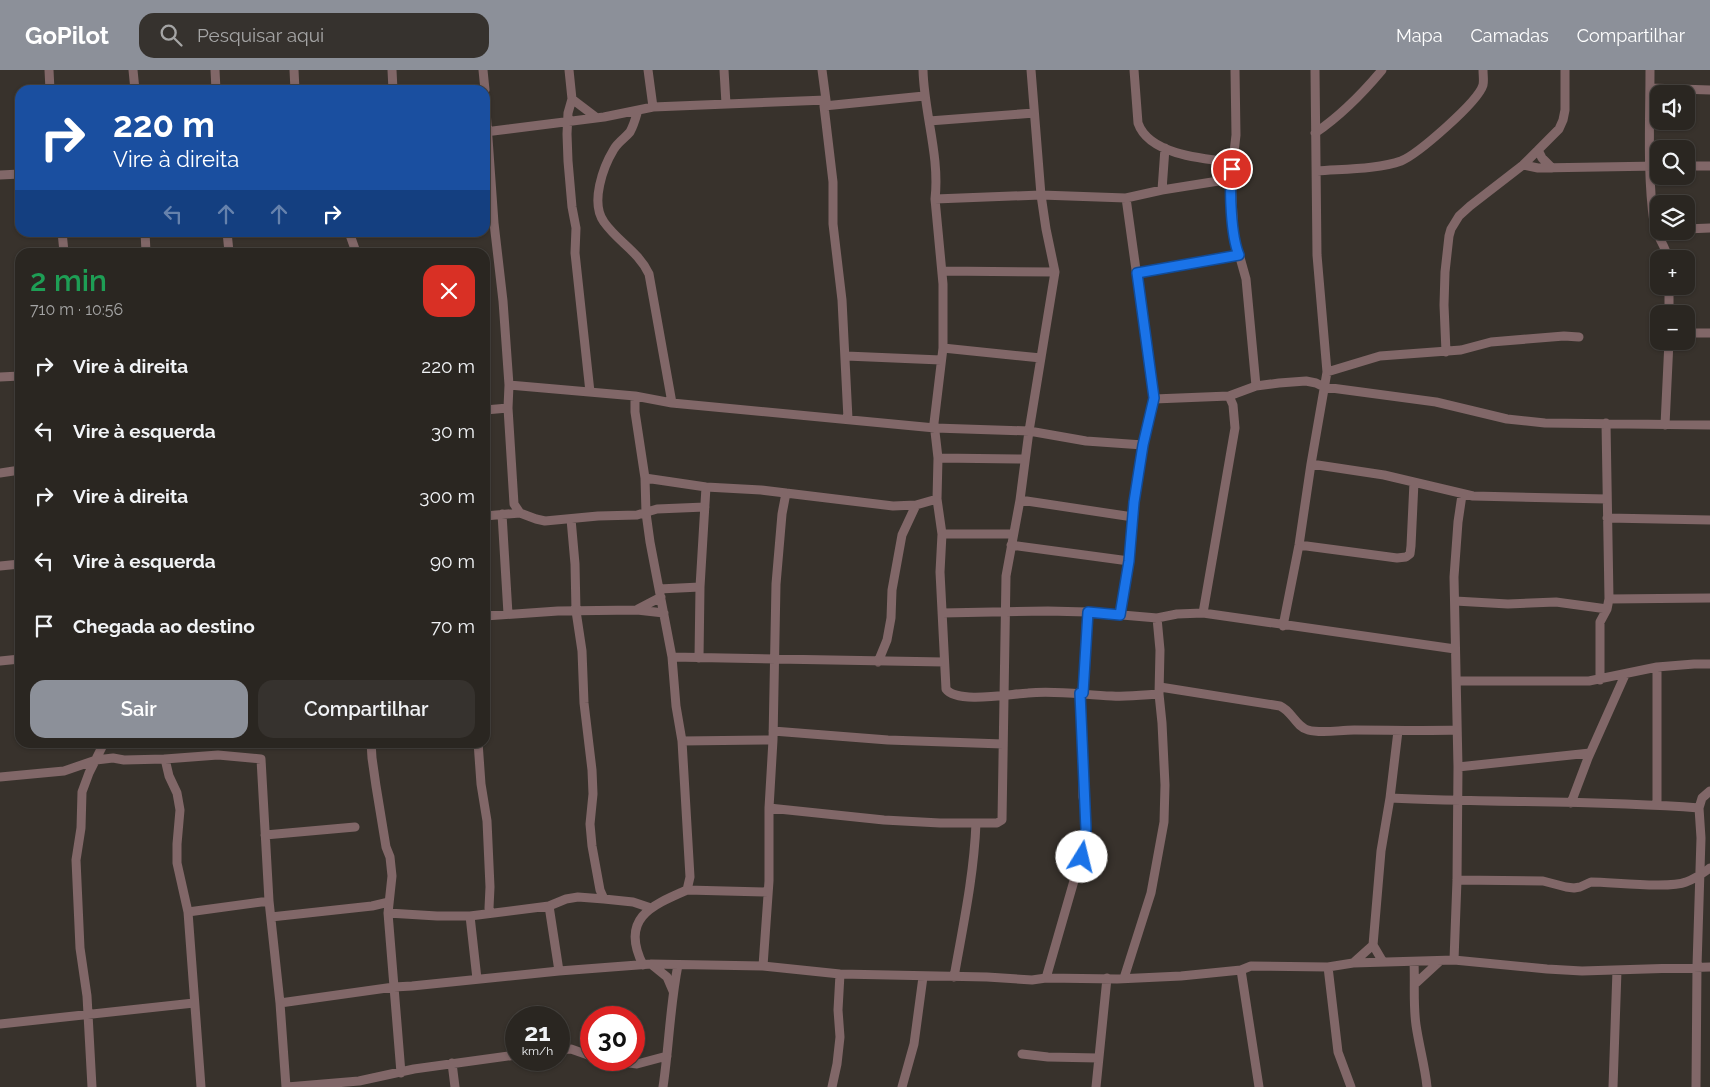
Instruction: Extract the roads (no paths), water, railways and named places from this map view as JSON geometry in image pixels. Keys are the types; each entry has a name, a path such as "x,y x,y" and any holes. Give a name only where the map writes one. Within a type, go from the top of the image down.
{"street":[{"path":"49,70 50,85"},
{"path":"133,70 134,85"},
{"path":"215,70 216,85"},
{"path":"294,70 295,85"},
{"path":"392,70 393,85"},
{"path":"483,70 484,85"},
{"path":"569,70 572,99 568,121 568,160 572,207 576,228 575,253 590,392"},
{"path":"648,70 653,107"},
{"path":"724,70 726,104"},
{"path":"822,70 834,182 833,224 846,356 848,419"},
{"path":"923,70 924,96 935,158 935,199 944,284 944,348 935,410 935,428 938,458 937,499 942,534 940,572 944,662 946,689 949,694 971,697 1030,693 1082,693 1114,696 1159,690 1280,706 1291,714 1302,727 1319,732 1457,730"},
{"path":"769,808 884,820 940,823 997,823 1002,820 1006,576 1020,500 1029,431 1055,272 1041,195 1031,70"},
{"path":"1134,70 1138,123 1140,131 1146,137 1165,148 1189,156 1233,162"},
{"path":"1235,70 1236,136 1231,179 1234,236 1246,279 1256,386"},
{"path":"1283,626 1328,372 1317,254 1316,70"},
{"path":"1315,133 1341,113 1382,70"},
{"path":"1317,171 1366,167 1400,161 1410,156 1444,129 1476,97 1483,86 1483,70"},
{"path":"1446,352 1444,280 1451,229 1459,216 1523,165 1558,129 1563,120 1565,110 1565,70"},
{"path":"1650,70 1650,85"},
{"path":"1695,90 1710,90"},
{"path":"490,131 597,118 653,107 825,103 924,96"},
{"path":"572,99 597,118"},
{"path":"638,110 630,132 615,148 609,159 601,180 597,206 602,220 637,255 649,274 672,403"},
{"path":"929,121 1034,113"},
{"path":"1162,190 1165,148"},
{"path":"1538,150 1542,158 1552,168"},
{"path":"1523,165 1530,168 1650,166"},
{"path":"1695,166 1710,166"},
{"path":"0,175 15,174"},
{"path":"490,178 503,301 514,504 520,513"},
{"path":"935,199 1041,195 1126,198 1231,179"},
{"path":"1120,615 1129,561 1132,517 1143,445 1154,398 1126,198"},
{"path":"1695,229 1710,228"},
{"path":"1137,273 1239,255"},
{"path":"942,271 1055,272"},
{"path":"1695,333 1710,333"},
{"path":"1328,372 1380,356 1446,352 1491,342 1564,336 1579,337"},
{"path":"944,348 1041,358"},
{"path":"1665,425 1669,350"},
{"path":"846,356 942,360"},
{"path":"0,377 15,376"},
{"path":"1154,398 1229,396 1256,386 1306,381 1324,387 1436,402 1507,419 1545,423 1710,425"},
{"path":"509,385 635,396 672,403 935,428 1029,431 1086,441 1143,445"},
{"path":"635,396 635,412 645,478 646,513 672,657 676,706 682,741 690,877 687,890"},
{"path":"1203,613 1235,428 1233,405 1229,396"},
{"path":"490,410 508,408"},
{"path":"1600,680 1600,622 1608,604 1606,423"},
{"path":"938,458 1025,459"},
{"path":"1311,464 1384,475 1462,495 1607,499"},
{"path":"0,473 15,471"},
{"path":"645,478 706,487 786,493 893,506 916,504 937,499"},
{"path":"1299,544 1397,558 1406,557 1410,554 1411,546 1414,482"},
{"path":"699,658 700,586 706,487"},
{"path":"763,966 768,892 776,584 782,514 786,493"},
{"path":"1454,960 1458,767 1454,577 1455,549 1462,495"},
{"path":"1020,500 1132,517"},
{"path":"504,513 514,504"},
{"path":"878,662 887,640 891,618 892,590 902,535 916,504"},
{"path":"490,515 520,513 540,520 571,519 705,507"},
{"path":"504,513 508,614"},
{"path":"1607,518 1710,520"},
{"path":"571,519 575,564 576,611 582,642 584,703 592,770 593,794 590,824 600,890 604,898"},
{"path":"942,534 1014,534"},
{"path":"1011,544 1129,561"},
{"path":"0,566 15,564"},
{"path":"638,610 660,593 700,586"},
{"path":"1455,601 1508,604 1556,602 1608,604 1710,598"},
{"path":"490,616 638,610 664,613"},
{"path":"942,613 1088,612 1157,618 1177,614 1203,613 1283,626 1455,649"},
{"path":"1046,978 1084,846 1086,821 1082,693 1088,612"},
{"path":"1124,978 1150,893 1164,822 1165,785 1157,618"},
{"path":"672,657 944,662"},
{"path":"0,661 15,659"},
{"path":"1457,681 1530,682 1600,680 1657,667 1710,664"},
{"path":"1657,667 1657,805"},
{"path":"1571,803 1590,753 1625,675"},
{"path":"1383,962 1373,945 1381,851 1398,731"},
{"path":"682,741 773,736 1003,744"},
{"path":"92,1087 80,948 76,860 82,828 82,792 100,748"},
{"path":"371,748 392,876 388,913 401,1072"},
{"path":"478,748 481,784 487,821 490,913"},
{"path":"1458,767 1590,753"},
{"path":"0,777 64,771 96,760 114,758 124,760 165,760 218,756 260,759 269,901 287,1087 373,1083 401,1072 452,1063 505,1057"},
{"path":"165,760 180,810 177,863 188,912 201,1087"},
{"path":"1696,1087 1697,966 1702,838 1699,808 1702,798 1710,791"},
{"path":"1390,798 1458,802 1657,805 1699,808"},
{"path":"954,977 969,894 976,823"},
{"path":"264,835 356,827"},
{"path":"1457,880 1543,881 1574,888 1591,882 1685,883 1710,868"},
{"path":"690,877 704,890"},
{"path":"673,991 667,977 647,964 636,951 635,931 640,918 651,908 687,890 768,892"},
{"path":"388,913 470,916 549,906 566,899 578,897 633,902 651,908"},
{"path":"188,912 269,901"},
{"path":"271,917 372,906 389,902"},
{"path":"633,902 640,918"},
{"path":"549,906 558,971"},
{"path":"470,916 477,979"},
{"path":"1353,963 1373,945"},
{"path":"280,1003 394,987 647,964 763,966 840,974 923,977 987,976 1032,980 1046,978 1181,976 1240,970 1251,966 1328,967 1353,963 1440,962 1454,960 1547,970 1582,971 1710,967"},
{"path":"1414,962 1416,1027 1427,1087"},
{"path":"1415,984 1440,962"},
{"path":"663,1087 673,991 678,965"},
{"path":"1328,967 1338,1052 1351,1087"},
{"path":"1240,970 1259,1087"},
{"path":"1613,1087 1618,970"},
{"path":"832,1087 840,1037 838,1010 840,974"},
{"path":"902,1087 914,1044 923,977"},
{"path":"1096,1087 1108,978"},
{"path":"0,1024 194,1003"},
{"path":"1022,1054 1048,1057 1098,1058"},
{"path":"645,1062 667,1056"},
{"path":"452,1063 455,1087"}]}
